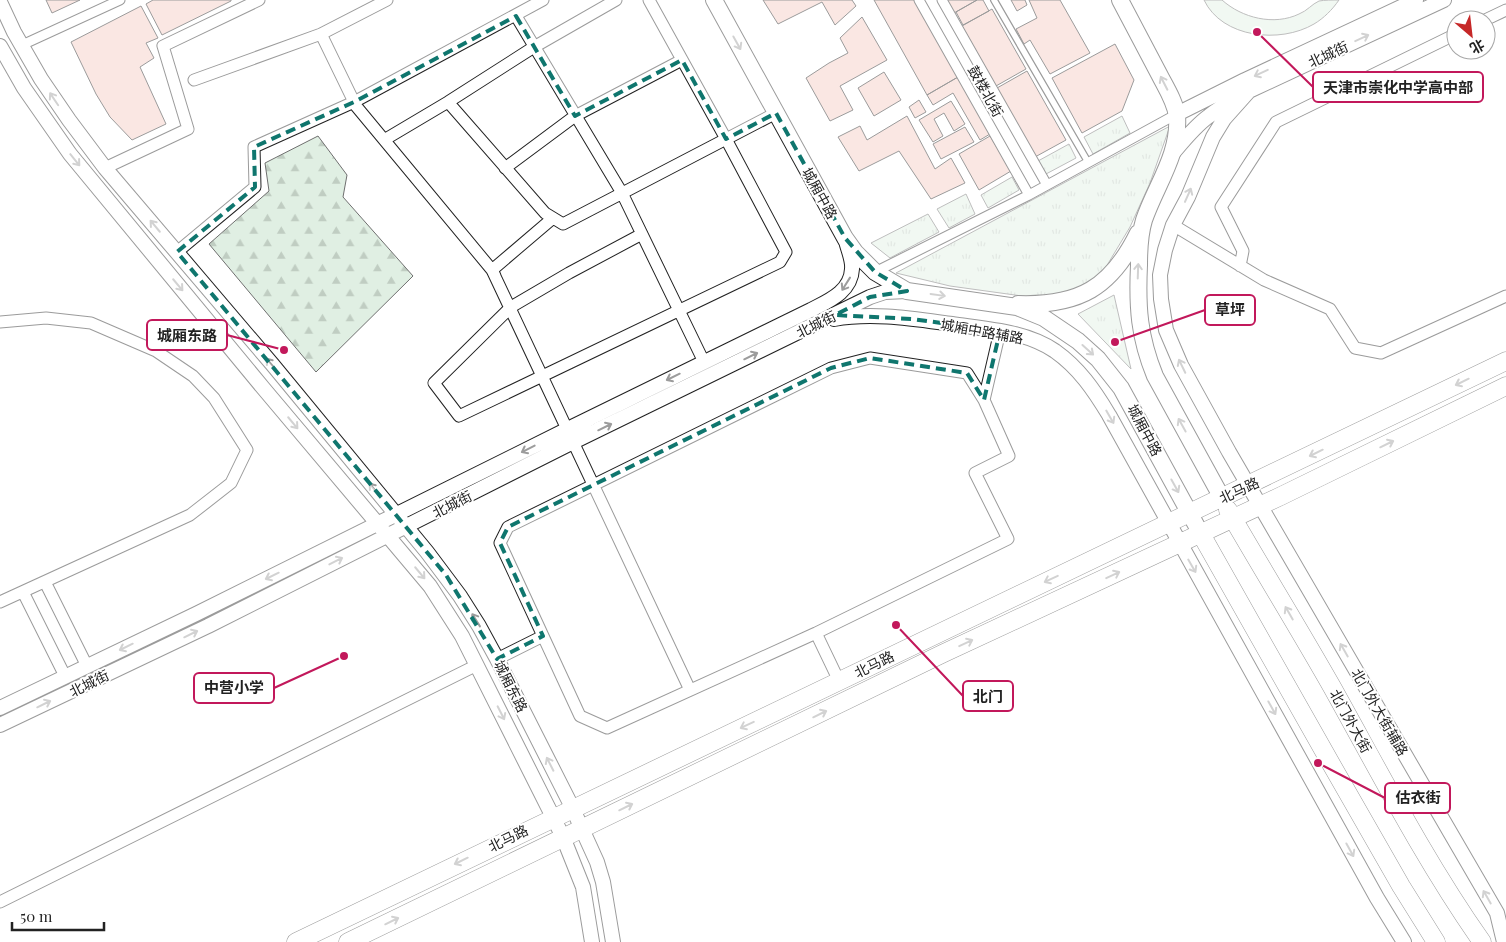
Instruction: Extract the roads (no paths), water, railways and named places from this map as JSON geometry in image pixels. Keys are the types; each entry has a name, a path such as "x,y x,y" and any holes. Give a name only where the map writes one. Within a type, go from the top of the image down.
{"main road":[{"name":"城厢中路","path":"714,0 845,238 856,252 875,272 907,291 1017,307 1044,318 1078,341 1098,359 1129,400 1201,534"},
{"name":"城厢中路","path":"991,302 1050,304 1084,294 1101,283 1116,269 1132,245 1144,221 1173,153 1177,114 1120,0"},
{"name":"城厢中路","path":"1144,221 1138,282 1139,320 1142,340 1155,376 1222,498"},
{"name":"北马路","path":"296,942 552,816 779,710 1506,361"},
{"name":"北马路","path":"348,942 944,653 1233,519 1506,386"},
{"name":"北门外大街","path":"1222,498 1432,866 1482,942"},
{"path":"1201,534 1401,886 1436,942"},
{"path":"779,710 789,729"}],"street":[{"path":"22,45 120,0"},
{"path":"105,168 188,129 163,46 259,0"},
{"path":"194,80 321,34 387,0"},
{"path":"177,252 255,187 254,147 354,102 543,0"},
{"path":"384,140 534,47 616,0"},
{"path":"642,234 510,307 434,383 459,416 780,262 786,252 649,0"},
{"name":"鼓楼北街","path":"919,0 1029,195"},
{"name":"鼓楼北街","path":"942,0 1047,185"},
{"name":"北城街","path":"1177,114 1416,0"},
{"name":"北城街","path":"1173,153 1194,129 1223,105 1444,0"},
{"name":"城厢东路","path":"0,2 14,32 41,79 105,168 446,575 460,596 497,659 582,828 601,873 613,942"},
{"path":"516,16 622,193 704,362"},
{"path":"0,39 14,32"},
{"path":"321,34 356,106 492,270 570,428 571,443 690,690"},
{"path":"1240,266 1243,251 1221,207 1276,122 1446,39"},
{"name":"城厢东路","path":"0,46 24,88 70,154 430,586 462,636 563,837 583,887 592,942"},
{"path":"506,168 576,116 682,60"},
{"path":"1248,486 1181,365 1166,330 1161,299 1160,276 1165,250 1173,225 1188,197 1213,137 1224,119 1249,91"},
{"path":"448,102 545,213 564,224 776,113"},
{"path":"875,272 1029,195 1177,114"},
{"path":"492,270 553,218"},
{"path":"1173,225 1264,280 1330,309 1355,348 1382,353 1506,296"},
{"name":"北城街","path":"0,708 378,524 835,297 842,292 851,276 852,268 845,238"},
{"name":"北城街","path":"0,725 208,626 571,443 870,297 886,292 907,291"},
{"name":"城厢中路辅路","path":"819,323 850,316 912,319 1000,331 1027,338 1047,346 1063,357 1091,385 1169,523"},
{"path":"0,322 46,318 91,323 156,351 193,376 214,398 248,450 230,483 190,515 0,602"},
{"path":"984,400 1000,331"},
{"path":"870,358 966,373 984,400 1010,456 975,473 1008,539 816,633 607,728 580,716 500,543 508,526 592,485 831,368 870,358"},
{"name":"北门外大街辅路","path":"1248,486 1497,913 1504,942"},
{"path":"1169,523 1376,898 1404,942"},
{"path":"45,582 87,666"},
{"path":"23,592 65,676"},
{"path":"816,633 839,681"},
{"path":"497,659 543,636"},
{"path":"0,902 477,665"}],"lane":[{"path":"994,0 1088,162"}],"place":[{"name":"天津市崇化中学高中部","path":"1257,32"},
{"name":"草坪","path":"1115,342"},
{"name":"城厢东路","path":"284,350"},
{"name":"北门","path":"896,625"},
{"name":"中营小学","path":"344,656"},
{"name":"估衣街","path":"1318,763"}]}
